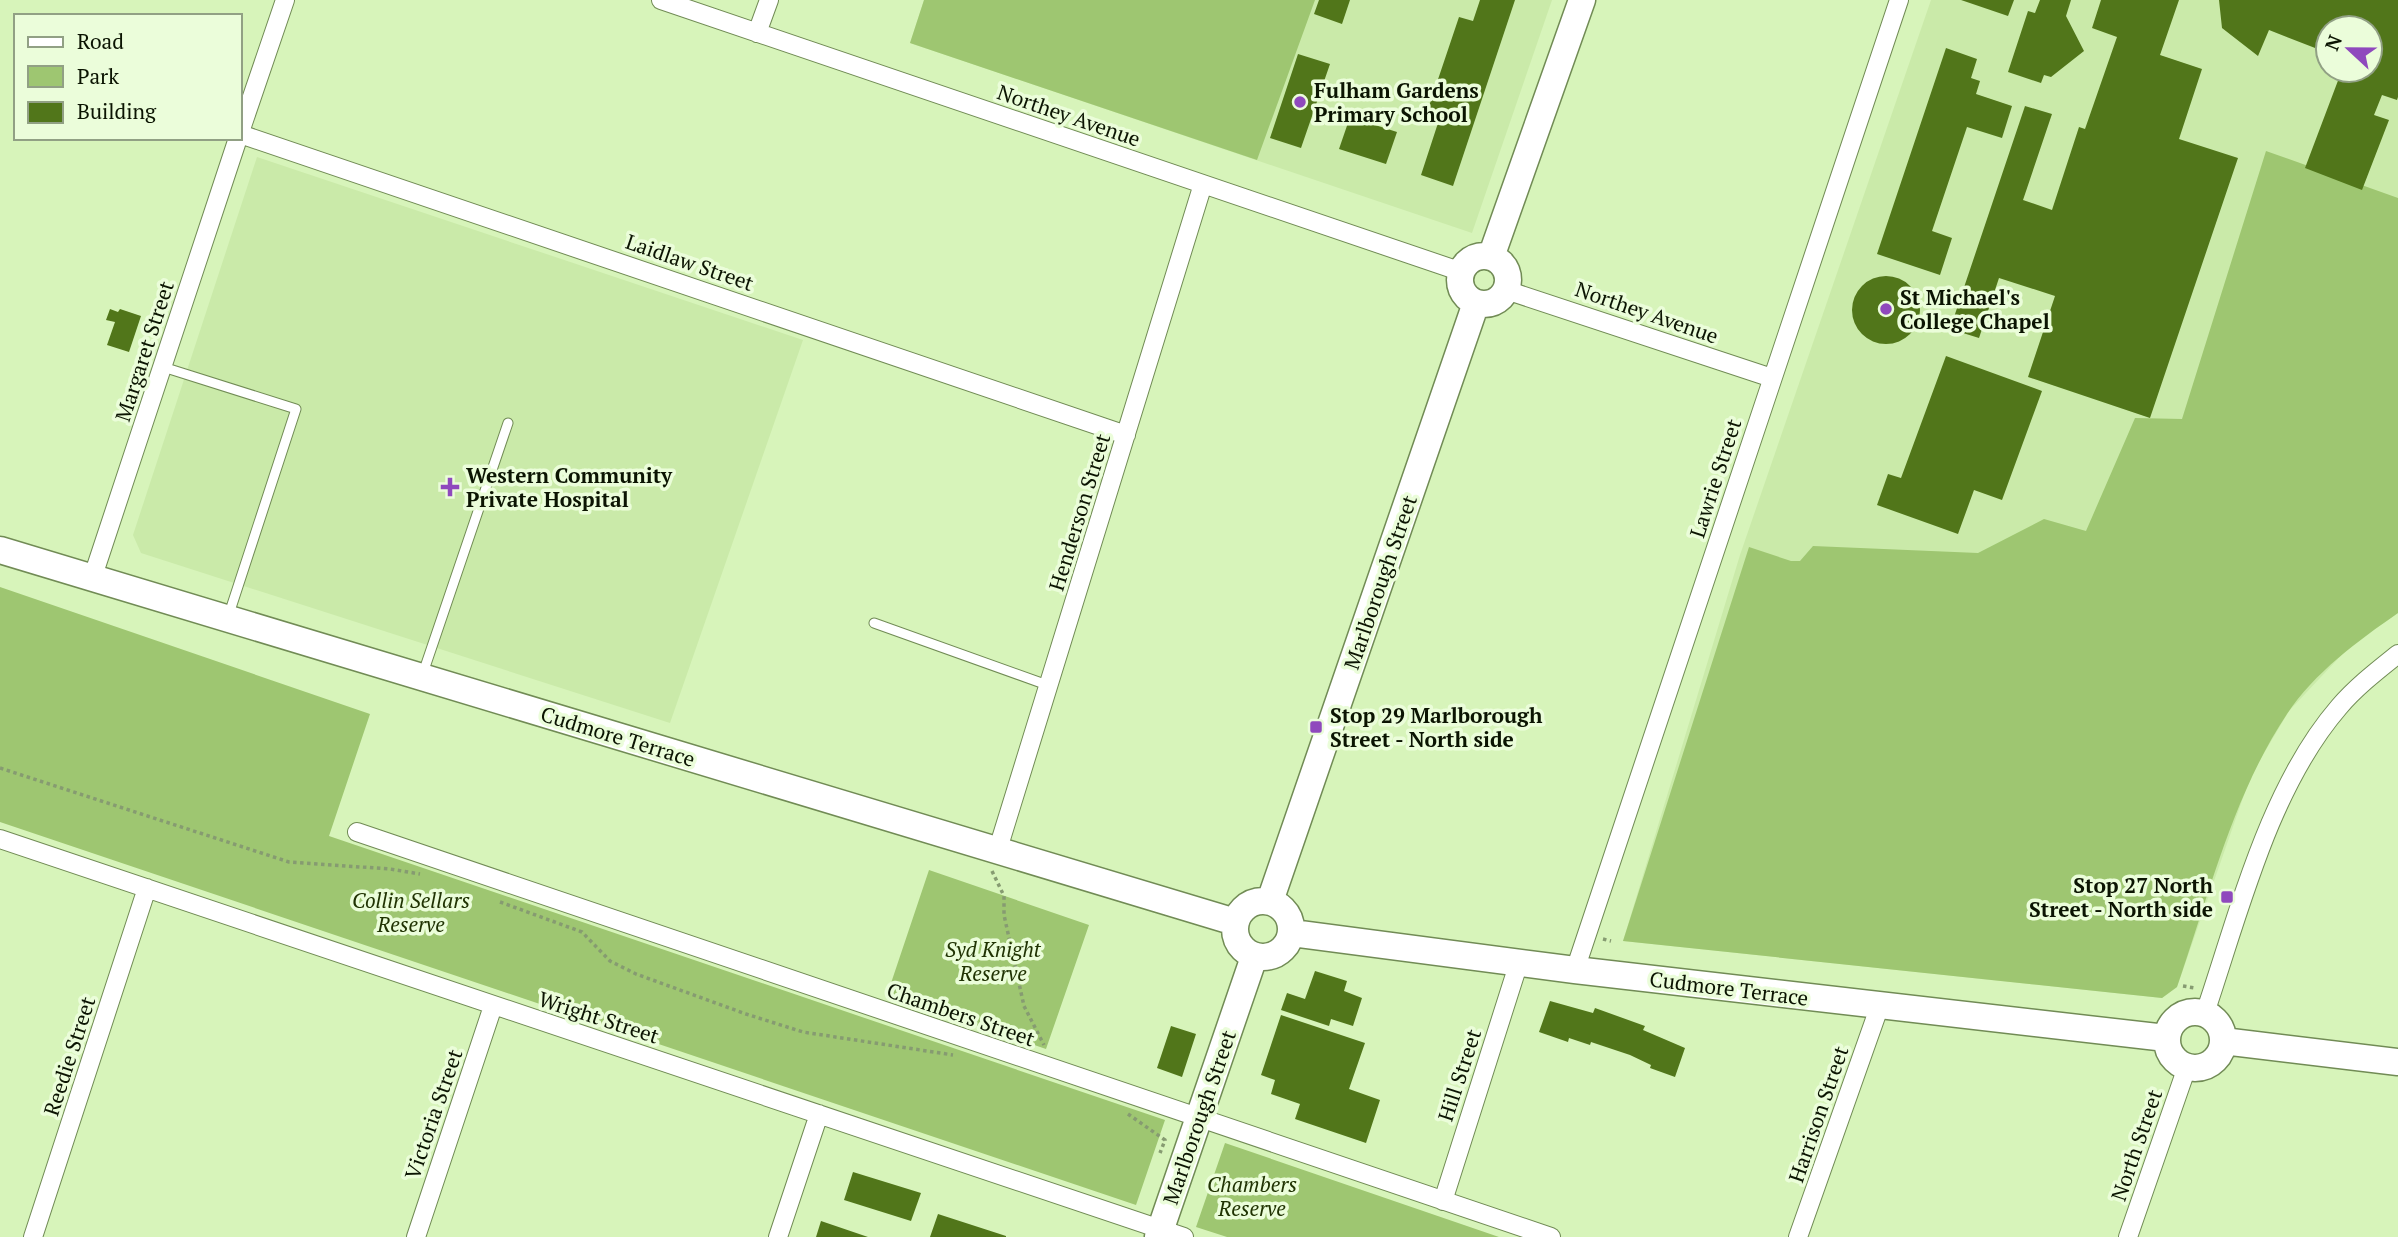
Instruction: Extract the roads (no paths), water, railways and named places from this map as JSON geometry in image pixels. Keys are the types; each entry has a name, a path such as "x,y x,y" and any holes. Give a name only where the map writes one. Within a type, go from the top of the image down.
{"street":[{"name":"Margaret Street","path":"242,126 285,0"},
{"name":"Northey Avenue","path":"661,0 1462,272"},
{"path":"757,33 769,0"},
{"path":"1491,257 1582,0"},
{"name":"Lawrie Street","path":"1575,971 1899,0"},
{"name":"Laidlaw Street","path":"242,136 1126,435"},
{"name":"Margaret Street","path":"92,579 237,140"},
{"name":"Henderson Street","path":"998,852 1203,184"},
{"path":"1477,257 1491,257 1504,267 1508,276 1506,290 1492,303 1476,303 1461,288 1462,272 1477,257"},
{"name":"Northey Avenue","path":"1506,290 1772,378"},
{"name":"Marlborough Street","path":"1270,901 1476,303"},
{"name":"Cudmore Terrace","path":"0,550 1235,922"},
{"path":"2205,1013 2283,796 2312,745 2339,708 2398,653"},
{"name":"Chambers Street","path":"357,832 1551,1237"},
{"name":"Wright Street","path":"0,839 1168,1234"},
{"name":"Reedie Street","path":"33,1237 147,888"},
{"path":"1270,901 1286,912 1292,933 1284,950 1274,956 1254,957 1243,950 1237,940 1235,922 1245,907 1253,902 1270,901"},
{"name":"Cudmore Terrace","path":"1292,933 1575,971 2166,1038"},
{"name":"Marlborough Street","path":"1168,1234 1199,1118 1254,957"},
{"name":"Hill Street","path":"1443,1201 1519,962"},
{"name":"Harrison Street","path":"1798,1237 1880,1005"},
{"name":"Victoria Street","path":"416,1237 493,1006"},
{"path":"2191,1011 2205,1013 2220,1025 2223,1041 2219,1054 2211,1063 2198,1068 2186,1067 2170,1055 2166,1038 2169,1028 2179,1016 2191,1011"},
{"path":"2223,1041 2398,1062"},
{"name":"North Street","path":"2128,1237 2186,1067"},
{"path":"778,1237 819,1114"}],"lane":[{"path":"163,368 296,410 228,618"},
{"path":"421,677 508,423"},
{"path":"874,623 1050,687"}],"place":[{"name":"Fulham Gardens Primary School","path":"1300,102"},
{"name":"St Michael's College Chapel","path":"1886,309"},
{"name":"Western Community Private Hospital","path":"450,487"},
{"name":"Stop 29 Marlborough Street - North side","path":"1316,727"},
{"name":"Stop 27 North Street - North side","path":"2227,897"}],"park label":[{"name":"Collin Sellars Reserve","path":"411,912"},
{"name":"Syd Knight Reserve","path":"993,961"},
{"name":"Chambers Reserve","path":"1252,1196"}]}
